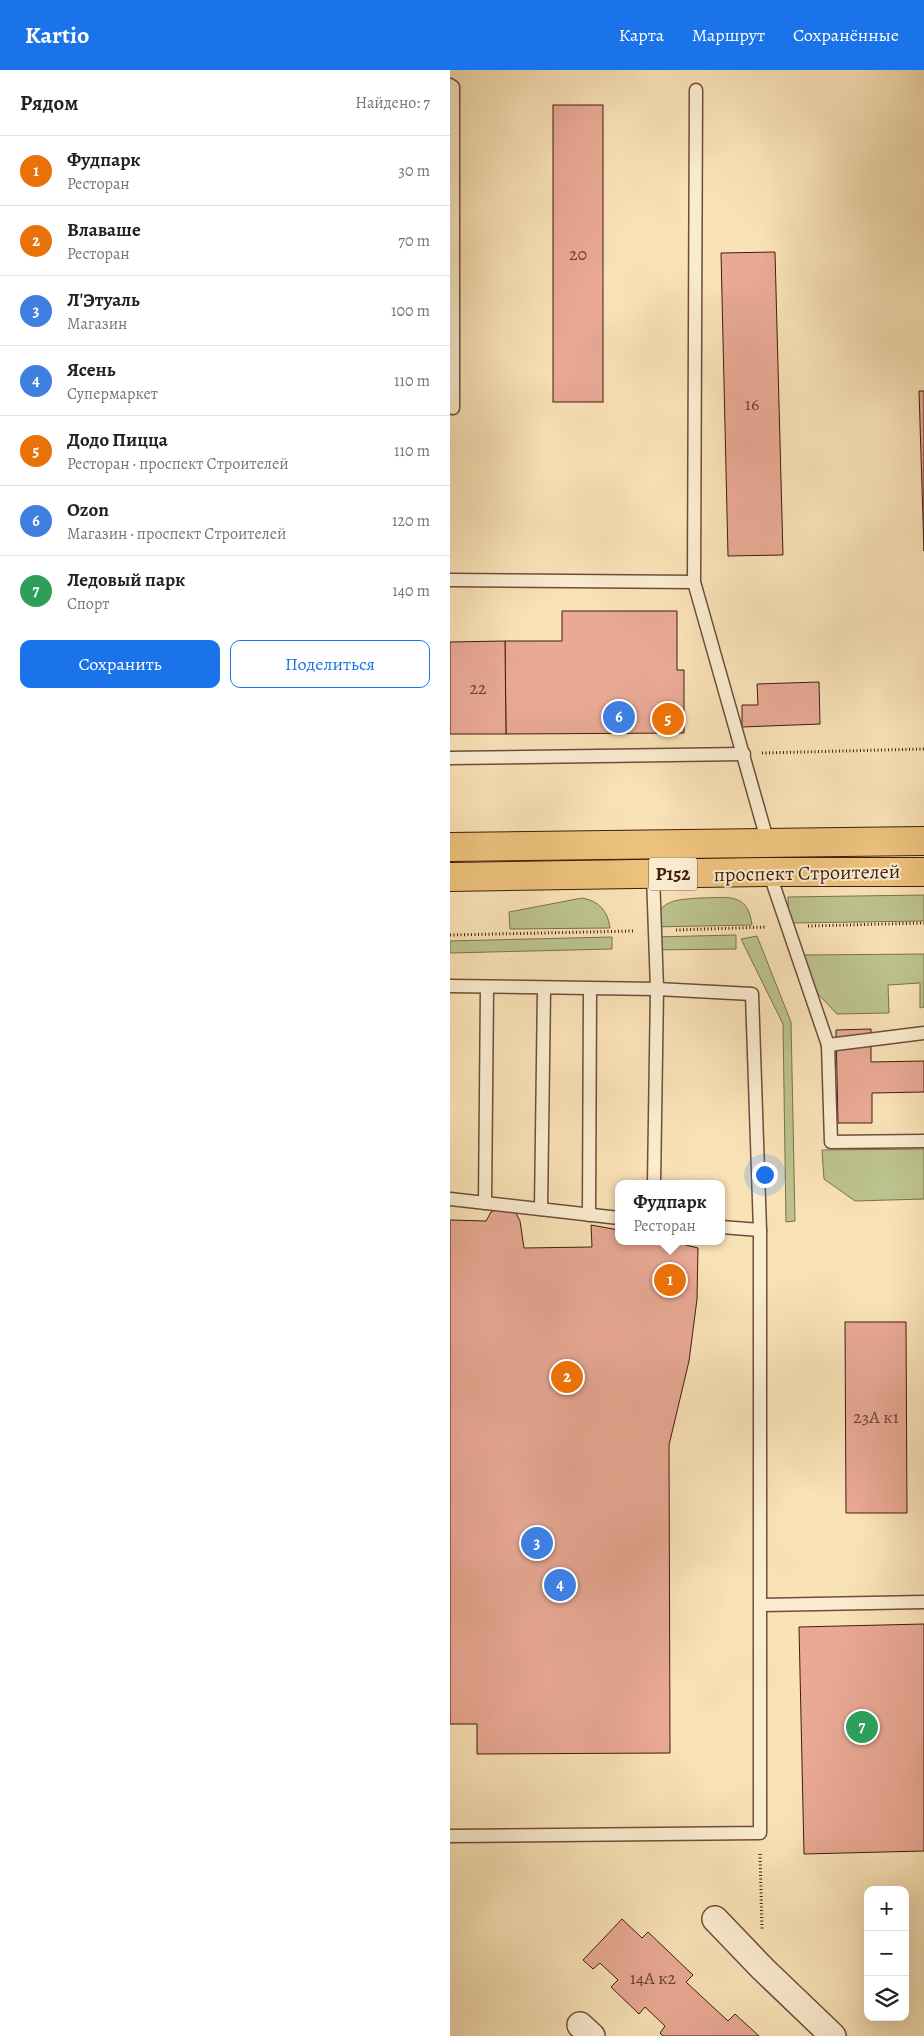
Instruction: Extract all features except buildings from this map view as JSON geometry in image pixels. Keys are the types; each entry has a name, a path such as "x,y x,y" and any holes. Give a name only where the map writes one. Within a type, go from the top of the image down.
{"main road":[{"name":"проспект Строителей","path":"450,847 924,841"},
{"name":"проспект Строителей","path":"450,878 769,872 924,872"}],"street":[{"path":"715,1918 763,1969 833,2036"}],"lane":[{"path":"450,85 453,87 453,408"},
{"path":"696,90 694,582 768,843"},
{"path":"450,580 694,582"},
{"path":"450,758 744,754"},
{"path":"769,872 828,1045 831,1142 924,1142"},
{"path":"653,875 657,990 654,1180"},
{"path":"450,986 752,994 760,1230 761,1605 760,1833 450,1836"},
{"path":"485,1203 487,988"},
{"path":"541,1209 544,989"},
{"path":"590,989 590,1215"},
{"path":"828,1045 924,1033"},
{"path":"450,1199 615,1218"},
{"path":"725,1227 760,1230"},
{"path":"761,1605 924,1602"}],"path":[{"path":"744,754 924,749"},
{"path":"450,935 924,923"},
{"path":"760,1833 763,1969"}],"green space":[{"path":"924,895 924,921 789,923 788,897"},
{"path":"582,898 598,904 602,908 610,928 510,929 509,912"},
{"path":"727,898 741,902 746,906 750,914 752,925 651,927 659,911 664,906 683,899"},
{"path":"736,935 736,949 652,950 652,937"},
{"path":"757,936 791,1022 795,1221 786,1222 783,1024 741,939"},
{"path":"612,937 612,949 450,953 450,941"},
{"path":"924,954 924,1007 920,1008 920,983 888,985 889,1013 837,1014 818,994 802,955"},
{"path":"924,1149 924,1199 855,1201 824,1179 822,1150"}],"place":[{"name":"Ozon","path":"619,717"},
{"name":"Додо Пицца","path":"668,719"},
{"name":"Фудпарк","path":"670,1280"},
{"name":"Влаваше","path":"567,1377"},
{"name":"Л'Этуаль","path":"537,1543"},
{"name":"Ясень","path":"560,1585"},
{"name":"Ледовый парк","path":"862,1727"}]}
